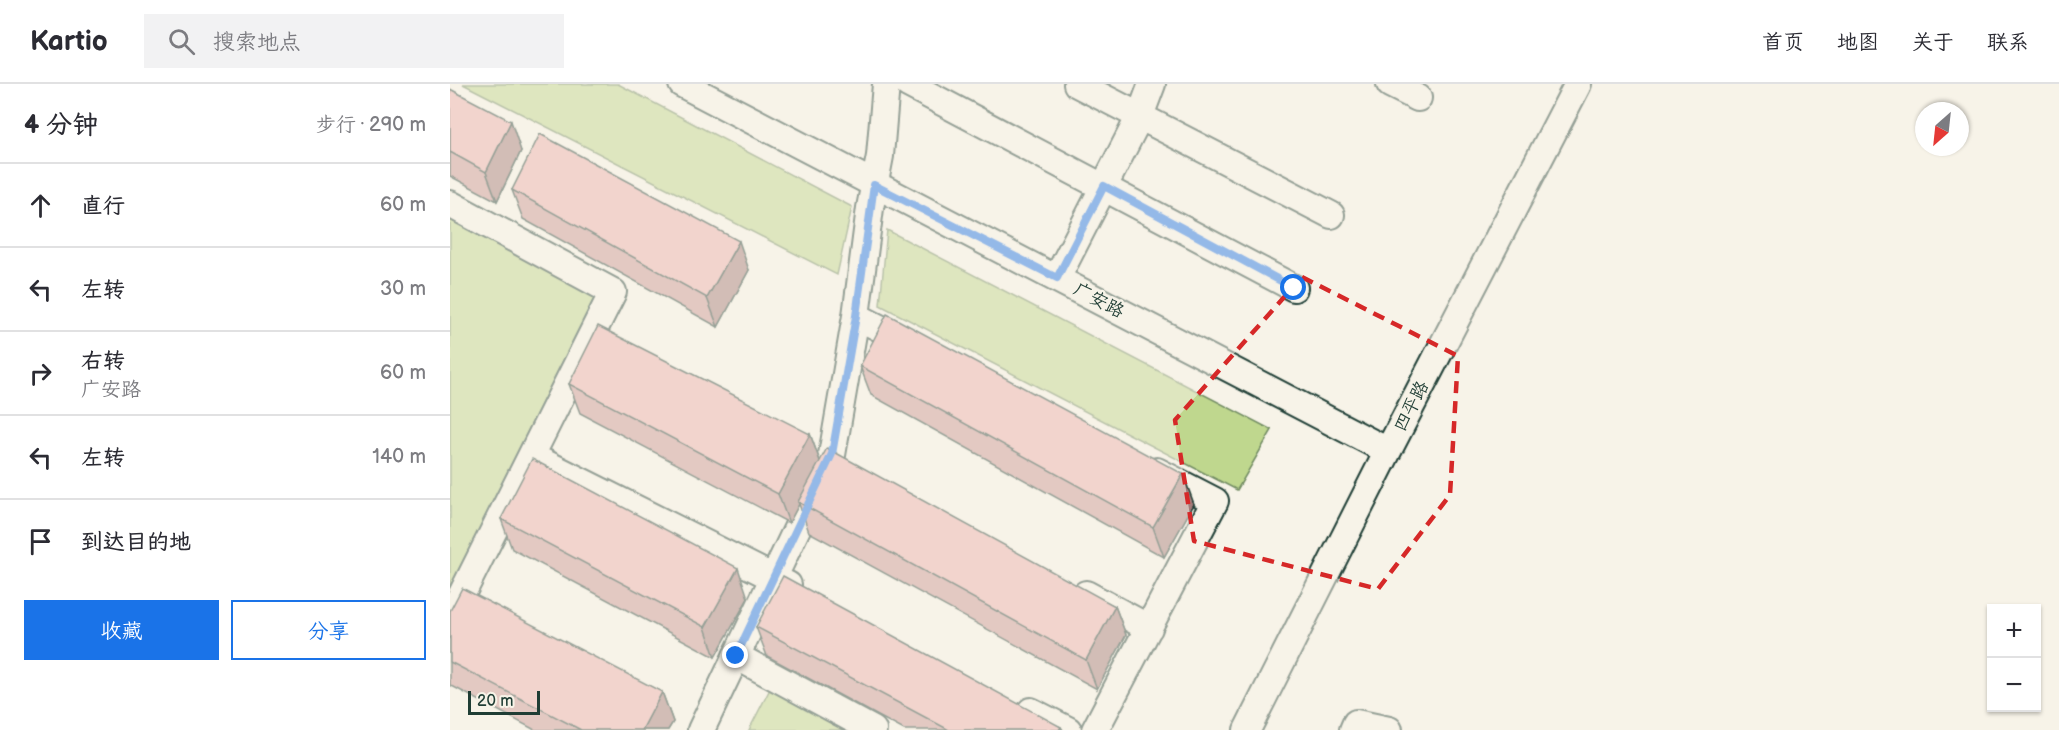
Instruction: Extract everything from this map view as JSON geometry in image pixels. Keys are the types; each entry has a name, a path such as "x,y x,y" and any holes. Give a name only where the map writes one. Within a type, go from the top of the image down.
{"street":[{"name":"广安路","path":"682,84 1388,451"},
{"path":"700,730 773,578 842,460 856,316 880,156 886,84"},
{"path":"908,84 1294,288"},
{"path":"1077,84 1331,214"},
{"path":"1057,278 1140,117 1152,84"},
{"path":"1390,84 1418,98"},
{"name":"四平路","path":"1247,730 1578,84"},
{"path":"450,204 613,292 450,618"},
{"path":"856,316 930,354"},
{"path":"531,456 805,594"},
{"path":"1095,730 1215,501 1141,463"},
{"path":"1067,583 1149,628"},
{"path":"736,656 873,730"},
{"path":"1015,703 1068,730"},
{"path":"1353,730 1356,723 1389,730"}],"highlighted area":[{"path":"1302,277 1458,356 1450,495 1378,589 1194,541 1175,420"}],"green space":[{"path":"463,84 618,84 852,207 837,275"},
{"path":"450,204 613,292 450,618"},
{"path":"887,230 1272,430 1237,490 880,305"},
{"path":"771,687 852,730 749,730"}],"building":[{"path":"450,89 511,121 486,172 450,152"},
{"path":"540,134 739,241 707,298 512,190"},
{"path":"887,314 1183,474 1153,527 860,366"},
{"path":"598,326 810,434 778,494 569,384"},
{"path":"827,448 1115,606 1086,660 798,502"},
{"path":"532,459 738,568 705,627 501,519"},
{"path":"783,576 1061,727 1059,730 949,730 756,627"},
{"path":"462,588 662,692 642,730 581,730 450,662 450,611"}],"route":[{"path":"736,656 832,454 856,316 874,185 1057,278 1104,186 1294,288"}]}
